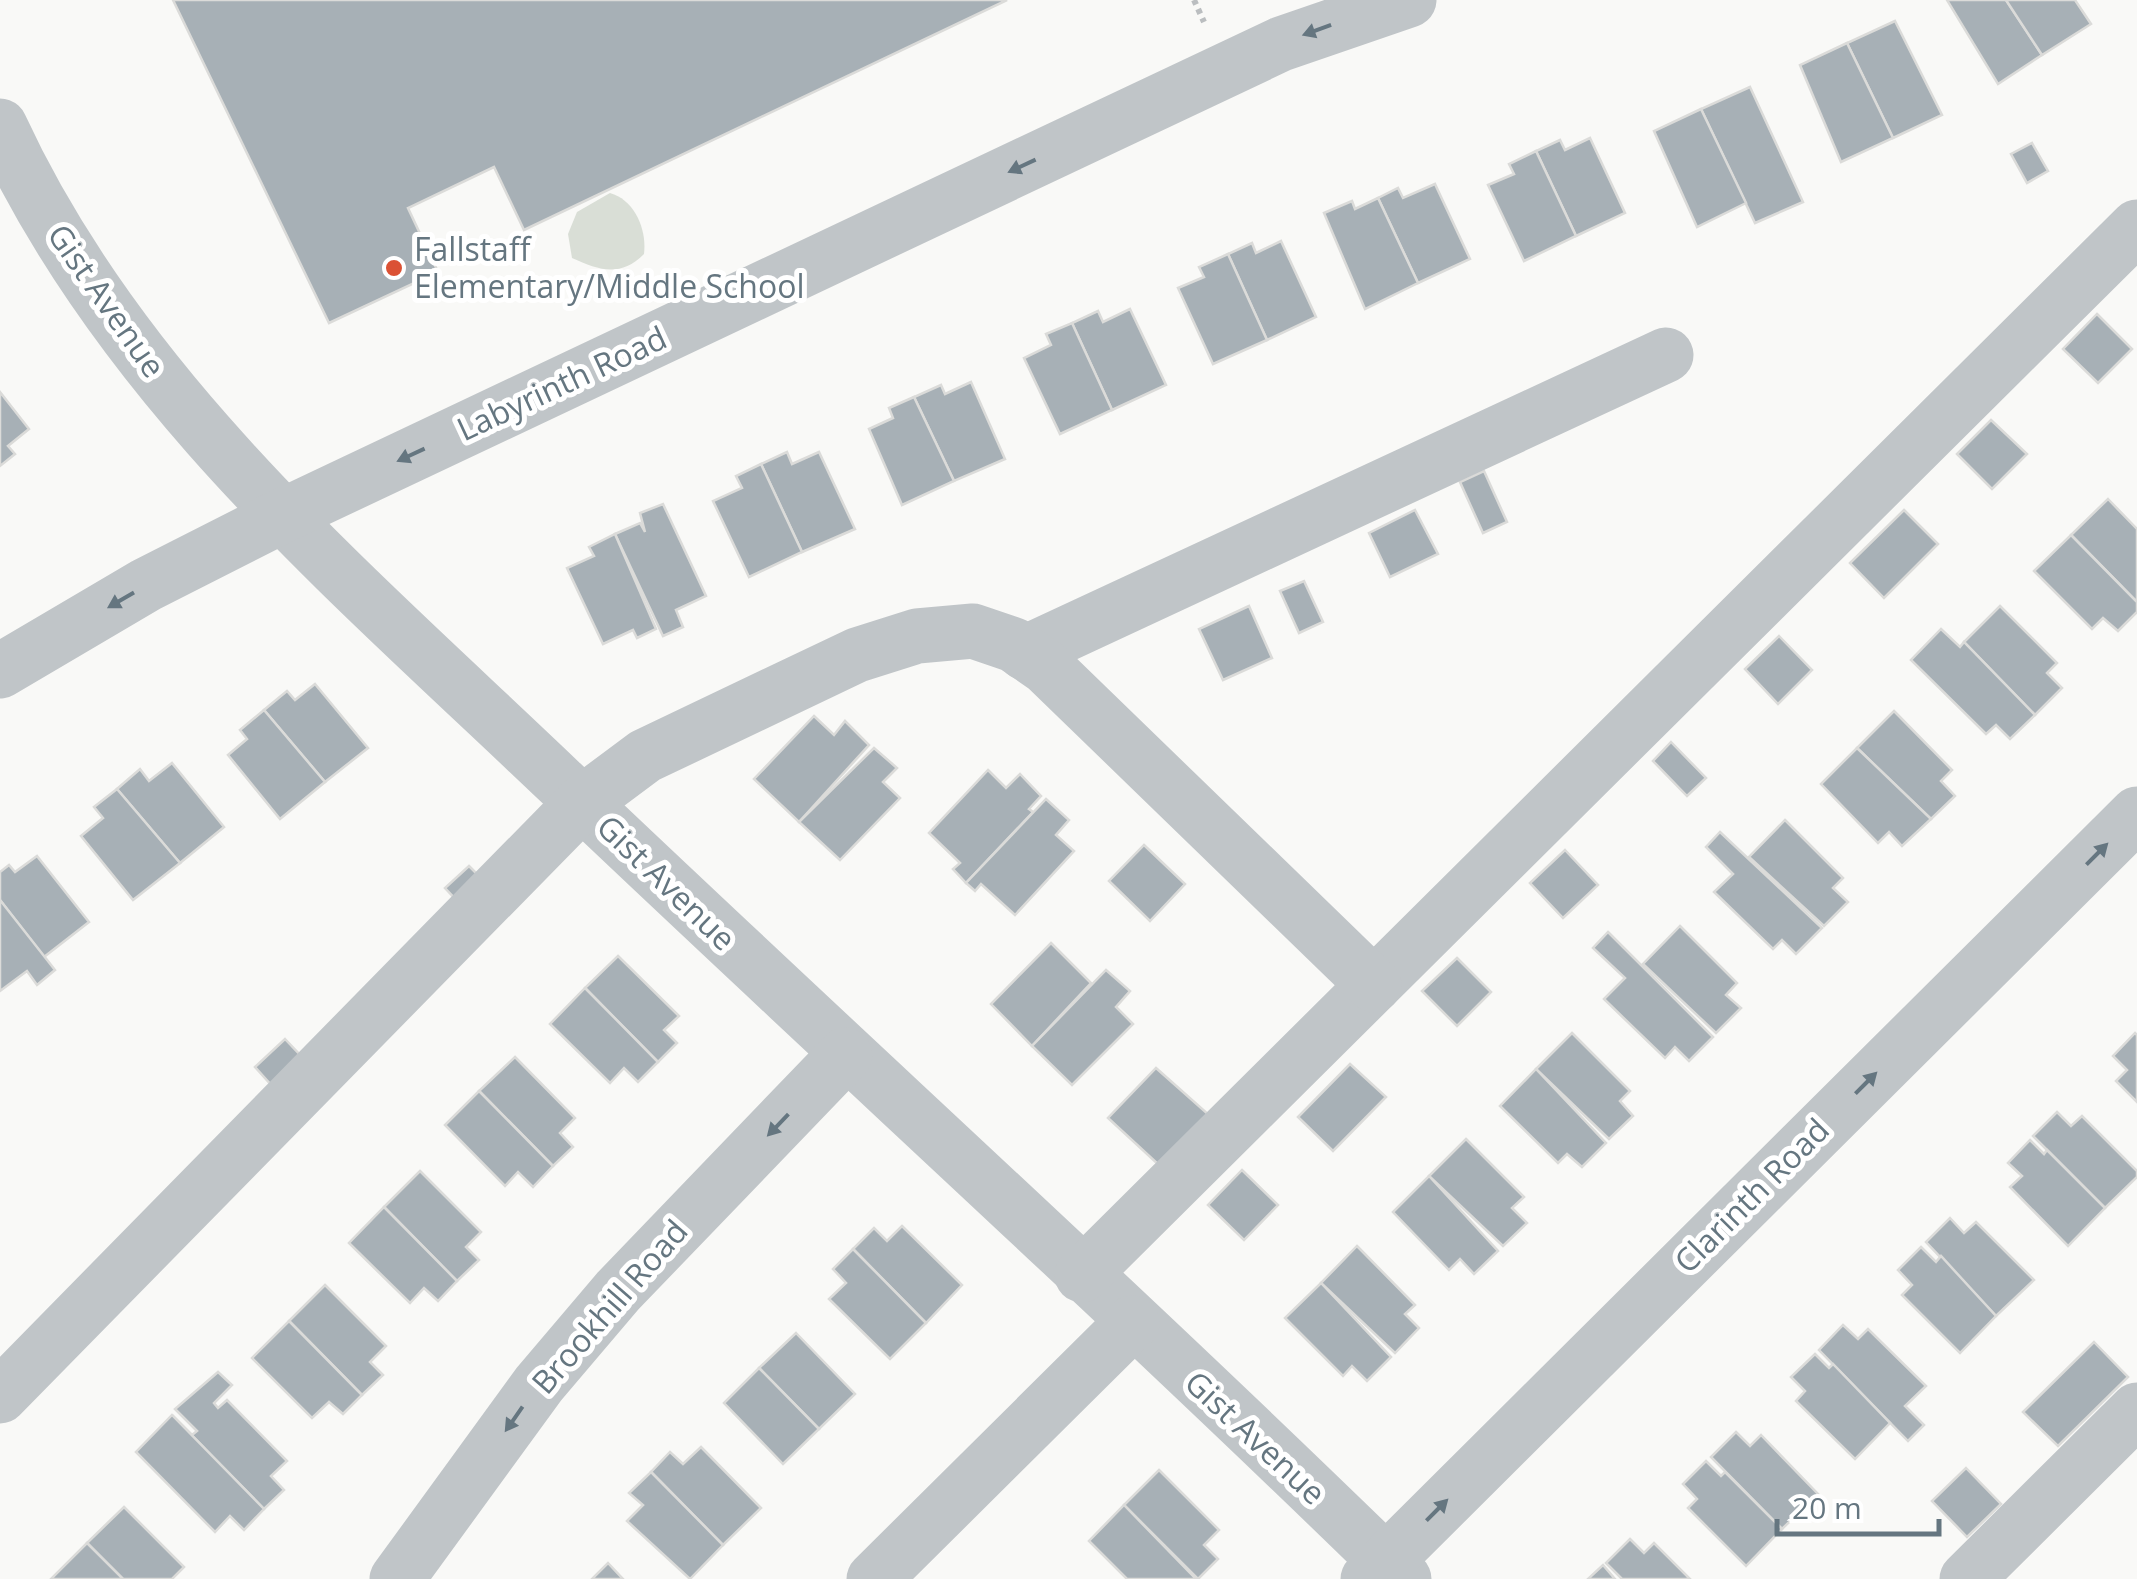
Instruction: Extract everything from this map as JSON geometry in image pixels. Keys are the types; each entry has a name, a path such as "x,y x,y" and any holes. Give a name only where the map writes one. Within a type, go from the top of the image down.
{"street":[{"name":"Labyrinth Road","path":"0,672 146,585 282,516 1281,44 1409,0"},
{"name":"Gist Avenue","path":"1,130 50,224 103,306 166,386 282,516 845,1055 1132,1323 1386,1573"},
{"path":"1082,1276 2137,226"},
{"path":"1025,653 1666,355"},
{"path":"0,1396 582,803 645,756 856,655 917,636 973,632 1025,653 1046,667 1374,985"},
{"name":"Clarinth Road","path":"1386,1573 2137,814"},
{"name":"Brookhill Road","path":"396,1579 539,1384 618,1291 845,1055"},
{"path":"874,1579 1132,1323"},
{"path":"1967,1579 2137,1410"}],"path":[{"path":"1194,0 1206,28"}],"shaded area":[{"path":"610,193 626,202 638,217 644,254 635,262 609,270 572,258 568,234 577,212"}],"building":[{"path":"173,0 1007,0 524,230 494,167 408,208 438,272 329,323"},
{"path":"1947,0 2006,0 2042,55 1998,84"},
{"path":"2006,0 2075,0 2091,24 2042,55"},
{"path":"1895,21 1942,115 1893,138 1847,43"},
{"path":"1847,43 1893,138 1841,162 1800,65"},
{"path":"1750,87 1803,202 1755,223 1701,109"},
{"path":"1701,109 1746,203 1697,227 1654,131"},
{"path":"1590,138 1625,213 1576,236 1536,151 1560,140 1565,150"},
{"path":"2032,143 2048,171 2027,183 2011,154"},
{"path":"1536,151 1576,236 1524,261 1488,185 1514,174 1509,164"},
{"path":"1435,184 1470,259 1418,283 1378,198 1398,188 1403,198"},
{"path":"1378,198 1418,283 1365,309 1324,213 1352,201 1355,209"},
{"path":"1281,241 1316,317 1267,340 1228,254 1252,243 1256,253"},
{"path":"1228,254 1267,340 1213,364 1178,288 1204,277 1199,267"},
{"path":"1130,309 1166,385 1112,410 1072,323 1098,311 1103,322"},
{"path":"2097,314 2132,349 2098,383 2063,349"},
{"path":"1072,323 1112,410 1060,434 1024,358 1051,345 1046,334"},
{"path":"971,382 1005,459 954,481 914,397 941,385 945,394"},
{"path":"0,392 29,429 8,446 15,454 0,466"},
{"path":"914,397 954,481 902,505 869,429 893,418 889,408"},
{"path":"1991,420 2027,454 1992,489 1957,454"},
{"path":"787,452 792,464 819,452 855,529 802,552 761,464"},
{"path":"761,464 802,552 749,577 713,501 742,488 736,476"},
{"path":"1484,471 1507,522 1483,533 1460,482"},
{"path":"2108,499 2137,529 2137,602 2071,535"},
{"path":"663,504 706,596 676,610 683,627 663,636 615,534 640,523 645,532 640,513"},
{"path":"1415,510 1438,554 1390,577 1369,533"},
{"path":"1904,510 1938,544 1884,598 1850,563"},
{"path":"615,534 656,629 637,638 633,630 603,644 567,568 594,556 589,547"},
{"path":"2071,535 2137,602 2137,612 2118,631 2103,618 2092,629 2034,571"},
{"path":"1304,581 1323,622 1299,633 1280,591"},
{"path":"1249,606 1272,658 1223,680 1199,629"},
{"path":"2000,606 2057,663 2047,673 2062,688 2035,715 1964,642"},
{"path":"1941,629 1960,647 1964,642 2035,715 2010,739 1996,725 1986,734 1911,660"},
{"path":"1779,636 1812,670 1778,704 1745,669"},
{"path":"315,684 368,748 325,782 264,710 287,691 295,700"},
{"path":"264,710 325,782 280,819 228,755 247,739 240,730"},
{"path":"1894,711 1952,770 1941,781 1955,796 1931,819 1857,748"},
{"path":"814,716 834,735 845,721 869,745 799,822 754,779"},
{"path":"1671,742 1706,778 1687,796 1653,761"},
{"path":"874,748 897,768 883,782 900,798 840,860 799,822"},
{"path":"1857,748 1931,819 1902,846 1889,832 1878,843 1821,784"},
{"path":"172,763 224,827 180,863 117,789 140,769 149,781"},
{"path":"988,770 1006,788 1020,774 1041,796 1029,809 1033,812 966,883 953,869 960,863 929,833"},
{"path":"117,789 180,863 133,900 81,836 103,818 94,807"},
{"path":"1046,799 1069,820 1056,835 1074,851 1015,915 981,884 975,891 966,883"},
{"path":"1785,820 1843,878 1833,888 1848,902 1824,926 1749,857"},
{"path":"1720,832 1822,928 1796,954 1782,940 1773,949 1714,892 1733,874 1706,847"},
{"path":"1144,845 1185,884 1150,921 1109,881"},
{"path":"1565,850 1598,885 1563,918 1530,883"},
{"path":"37,856 89,922 44,957 0,900 0,872 9,865 15,872"},
{"path":"469,866 484,881 461,905 445,888"},
{"path":"0,900 55,970 37,985 27,971 0,991"},
{"path":"1680,926 1737,983 1726,995 1741,1008 1716,1033 1643,964"},
{"path":"1608,932 1713,1037 1689,1061 1675,1047 1665,1058 1604,999 1625,978 1593,948"},
{"path":"1051,943 1091,983 1032,1046 991,1004"},
{"path":"618,956 679,1016 664,1030 677,1043 658,1062 585,988"},
{"path":"1457,958 1491,992 1457,1026 1422,991"},
{"path":"1106,970 1130,991 1116,1007 1133,1024 1072,1085 1032,1046"},
{"path":"585,988 658,1062 638,1082 624,1068 610,1083 550,1024"},
{"path":"1572,1033 1630,1091 1620,1101 1633,1116 1609,1139 1536,1069"},
{"path":"2135,1033 2137,1102 2116,1081 2127,1070 2113,1056"},
{"path":"285,1039 303,1058 273,1087 255,1067"},
{"path":"515,1057 575,1118 560,1133 573,1147 553,1166 479,1091"},
{"path":"1350,1064 1386,1097 1333,1151 1298,1117"},
{"path":"1156,1068 1209,1115 1160,1166 1108,1118"},
{"path":"1536,1069 1606,1143 1582,1167 1567,1154 1558,1163 1500,1106"},
{"path":"479,1091 553,1166 533,1187 518,1172 505,1186 445,1125"},
{"path":"2057,1112 2071,1126 2082,1116 2137,1171 2137,1177 2105,1208 2033,1136"},
{"path":"1466,1139 1524,1197 1512,1208 1527,1223 1503,1246 1429,1176"},
{"path":"2030,1140 2044,1154 2047,1150 2105,1208 2068,1246 2010,1187 2022,1176 2008,1163"},
{"path":"1242,1170 1278,1205 1244,1240 1208,1205"},
{"path":"420,1171 481,1232 466,1247 479,1260 457,1281 384,1207"},
{"path":"1429,1176 1498,1251 1474,1274 1460,1259 1449,1270 1393,1212"},
{"path":"384,1207 457,1281 438,1301 424,1288 410,1303 349,1243"},
{"path":"1950,1218 1964,1233 1976,1222 2034,1280 1996,1316 1926,1242"},
{"path":"902,1226 962,1285 926,1323 853,1249 874,1228 887,1241"},
{"path":"1357,1246 1415,1305 1405,1314 1419,1328 1395,1353 1321,1283"},
{"path":"1921,1247 1936,1262 1941,1256 1996,1316 1960,1353 1902,1295 1912,1285 1898,1270"},
{"path":"853,1249 926,1323 890,1359 829,1299 846,1283 833,1269"},
{"path":"1321,1283 1391,1357 1367,1381 1352,1366 1343,1376 1285,1318"},
{"path":"325,1285 386,1346 370,1362 383,1375 362,1395 289,1321"},
{"path":"289,1321 362,1395 343,1414 329,1402 312,1418 252,1358"},
{"path":"1843,1325 1858,1339 1868,1329 1926,1386 1905,1406 1924,1425 1908,1441 1819,1350"},
{"path":"796,1333 855,1394 819,1429 759,1368"},
{"path":"2094,1342 2128,1377 2058,1446 2023,1412"},
{"path":"1815,1354 1829,1368 1833,1364 1890,1423 1855,1459 1796,1401 1805,1391 1791,1377"},
{"path":"759,1368 819,1429 783,1464 724,1403"},
{"path":"218,1372 232,1385 214,1403 218,1408 227,1400 287,1461 271,1476 284,1490 264,1509 172,1415 192,1435 197,1431 175,1409"},
{"path":"172,1415 264,1509 244,1530 230,1516 215,1532 136,1452"},
{"path":"1736,1432 1750,1446 1761,1435 1818,1494 1782,1529 1711,1457"},
{"path":"701,1447 761,1508 723,1545 651,1472 670,1452 683,1464"},
{"path":"1706,1461 1721,1476 1725,1472 1782,1529 1746,1566 1688,1508 1697,1499 1683,1484"},
{"path":"1966,1468 2001,1504 1967,1537 1932,1501"},
{"path":"1159,1470 1219,1530 1204,1545 1218,1559 1198,1579 1124,1505"},
{"path":"651,1472 723,1545 690,1579 627,1521 643,1505 629,1493"},
{"path":"1124,1505 1196,1579 1127,1579 1089,1541"},
{"path":"124,1507 184,1567 172,1579 123,1579 87,1543"},
{"path":"1630,1539 1644,1553 1654,1543 1690,1579 1622,1579 1606,1563"},
{"path":"87,1543 123,1579 51,1579"},
{"path":"608,1563 623,1579 592,1579"},
{"path":"1603,1565 1615,1579 1588,1579"}],"place":[{"name":"Fallstaff Elementary/Middle School","path":"394,268"}]}
